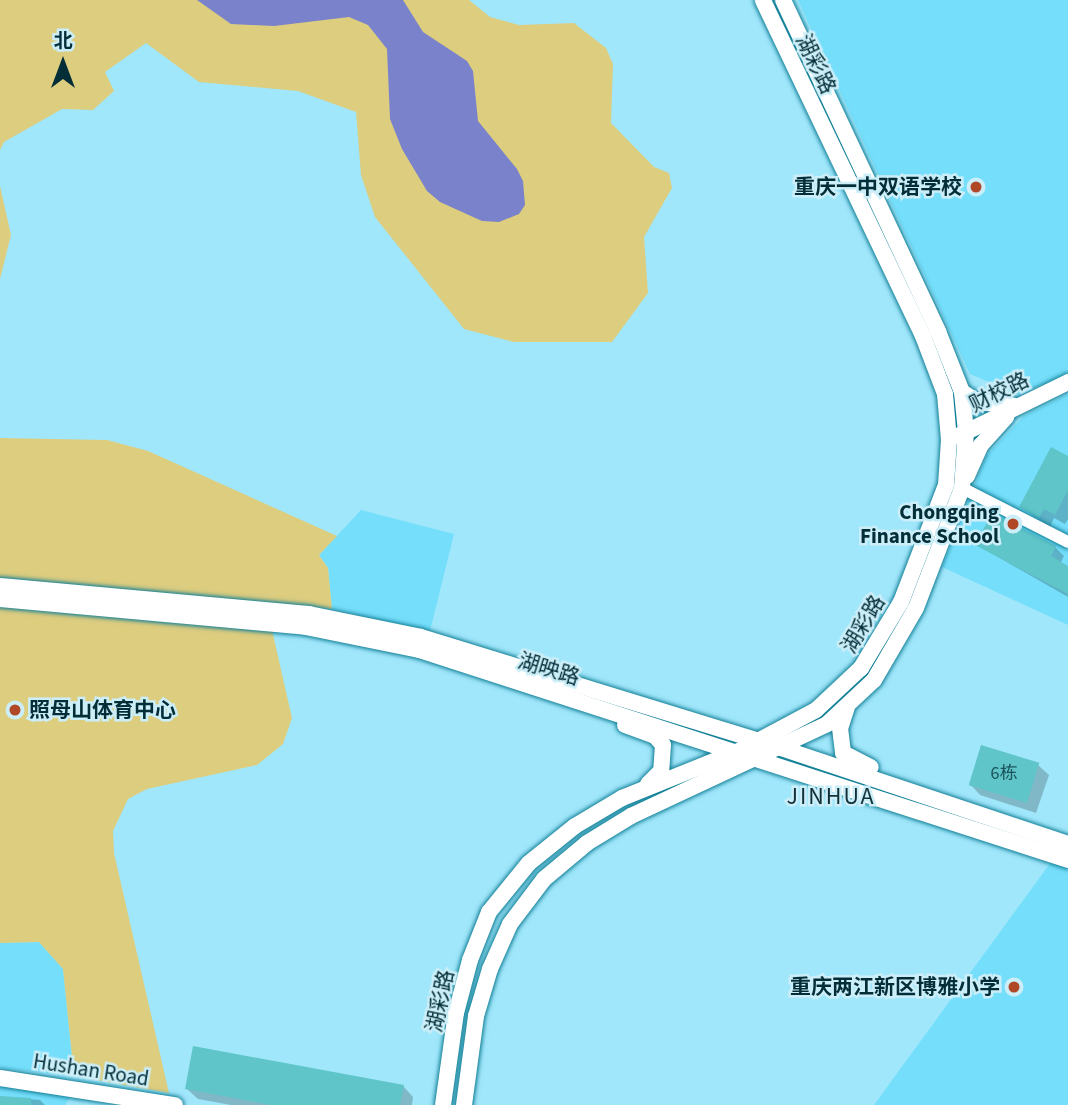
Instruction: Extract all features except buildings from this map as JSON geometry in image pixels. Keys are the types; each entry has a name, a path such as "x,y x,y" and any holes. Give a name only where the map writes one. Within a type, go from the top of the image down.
{"main road":[{"name":"湖彩路","path":"464,1105 476,1016 490,969 510,924 544,879 587,843 631,816 760,749 816,710 861,668 901,602 946,485 950,440 945,394 923,336 763,0"},
{"name":"湖彩路","path":"781,748 827,724 874,680 916,608 962,488 966,432 962,391 939,331 783,0"},
{"name":"财校路","path":"950,440 1068,382"},
{"path":"962,391 978,402 1018,406"},
{"path":"962,488 981,445 1018,406"},
{"name":"湖映路","path":"0,586 321,616 421,637 760,749 1068,860"},
{"name":"湖映路","path":"0,599 306,627 419,650 738,751"},
{"path":"849,703 840,728 843,753 853,761 891,774 914,793"},
{"path":"593,705 622,724 655,736 663,745 661,771 642,790"},
{"name":"湖映路","path":"760,749 781,748 1068,844"},
{"name":"湖彩路","path":"443,1105 456,1013 470,960 489,912 528,863 566,833 642,790 738,751 760,749"},
{"name":"Hushan Road","path":"0,1078 175,1105"}],"street":[{"path":"962,488 1068,542"}],"shaded area":[{"path":"0,0 469,0 490,17 519,25 574,23 606,48 613,64 611,123 654,167 669,173 672,188 644,237 648,293 612,342 514,342 464,329 375,217 361,175 356,112 298,91 199,82 146,43 105,72 114,91 93,110 62,109 4,142 0,150"},
{"path":"197,0 403,0 423,32 467,61 473,71 478,121 517,169 523,181 525,205 519,214 499,222 482,221 440,202 427,191 402,149 390,119 387,49 368,25 349,17 274,26 231,24"},
{"name":"重庆一中双语学校","path":"798,0 1068,0 1068,375 1018,394 970,374"},
{"path":"0,186 11,235 0,279"},
{"name":"Chongqing Finance School","path":"1068,394 1068,625 942,567 987,455 1024,416"},
{"path":"0,438 107,440 148,451 337,536 319,555 328,568 332,609 0,578"},
{"path":"361,510 454,534 430,631 332,609 328,568 319,555"},
{"path":"0,604 272,630 292,718 283,744 257,765 147,789 128,799 113,831 114,853 169,1093 74,1076 63,969 39,942 0,943"},
{"name":"重庆两江新区博雅小学","path":"1051,862 1068,868 1068,1105 874,1105"},
{"path":"39,942 63,969 74,1076 0,1068 0,943"},
{"path":"0,1086 71,1096 65,1105 0,1105"}],"place":[{"name":"重庆一中双语学校","path":"976,187"},
{"name":"Chongqing Finance School","path":"1013,524"},
{"name":"照母山体育中心","path":"15,710"},
{"name":"重庆两江新区博雅小学","path":"1014,987"}],"district":[{"name":"JINHUA","path":"831,797"}]}
